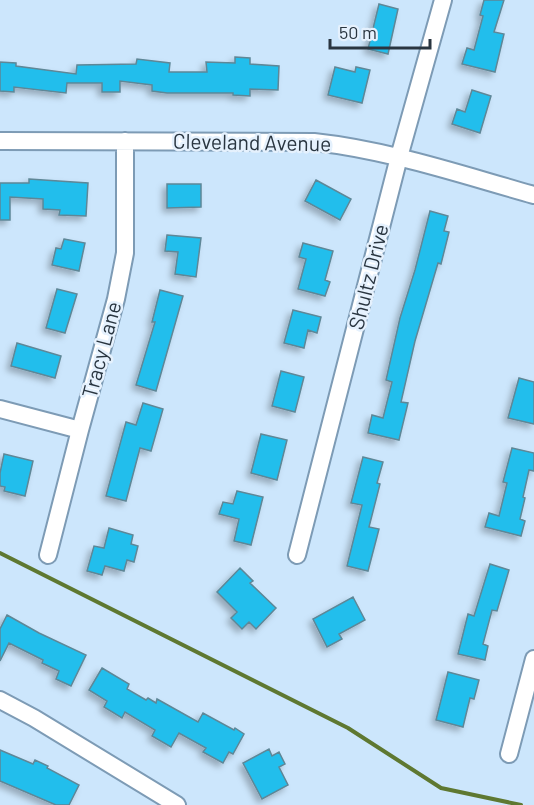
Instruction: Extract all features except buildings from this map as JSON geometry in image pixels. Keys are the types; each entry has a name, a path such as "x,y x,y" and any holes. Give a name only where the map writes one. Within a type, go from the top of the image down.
{"street":[{"name":"Shultz Drive","path":"297,555 399,158 443,0"},
{"name":"Cleveland Avenue","path":"0,141 314,142 343,145 399,158 534,195"},
{"name":"Tracy Lane","path":"48,555 116,299 125,253 125,141"},
{"path":"0,409 80,430"},
{"path":"509,754 534,659"},
{"path":"0,700 34,718 177,805"}],"waterway":[{"path":"0,553 348,728 441,788 521,805"}]}
